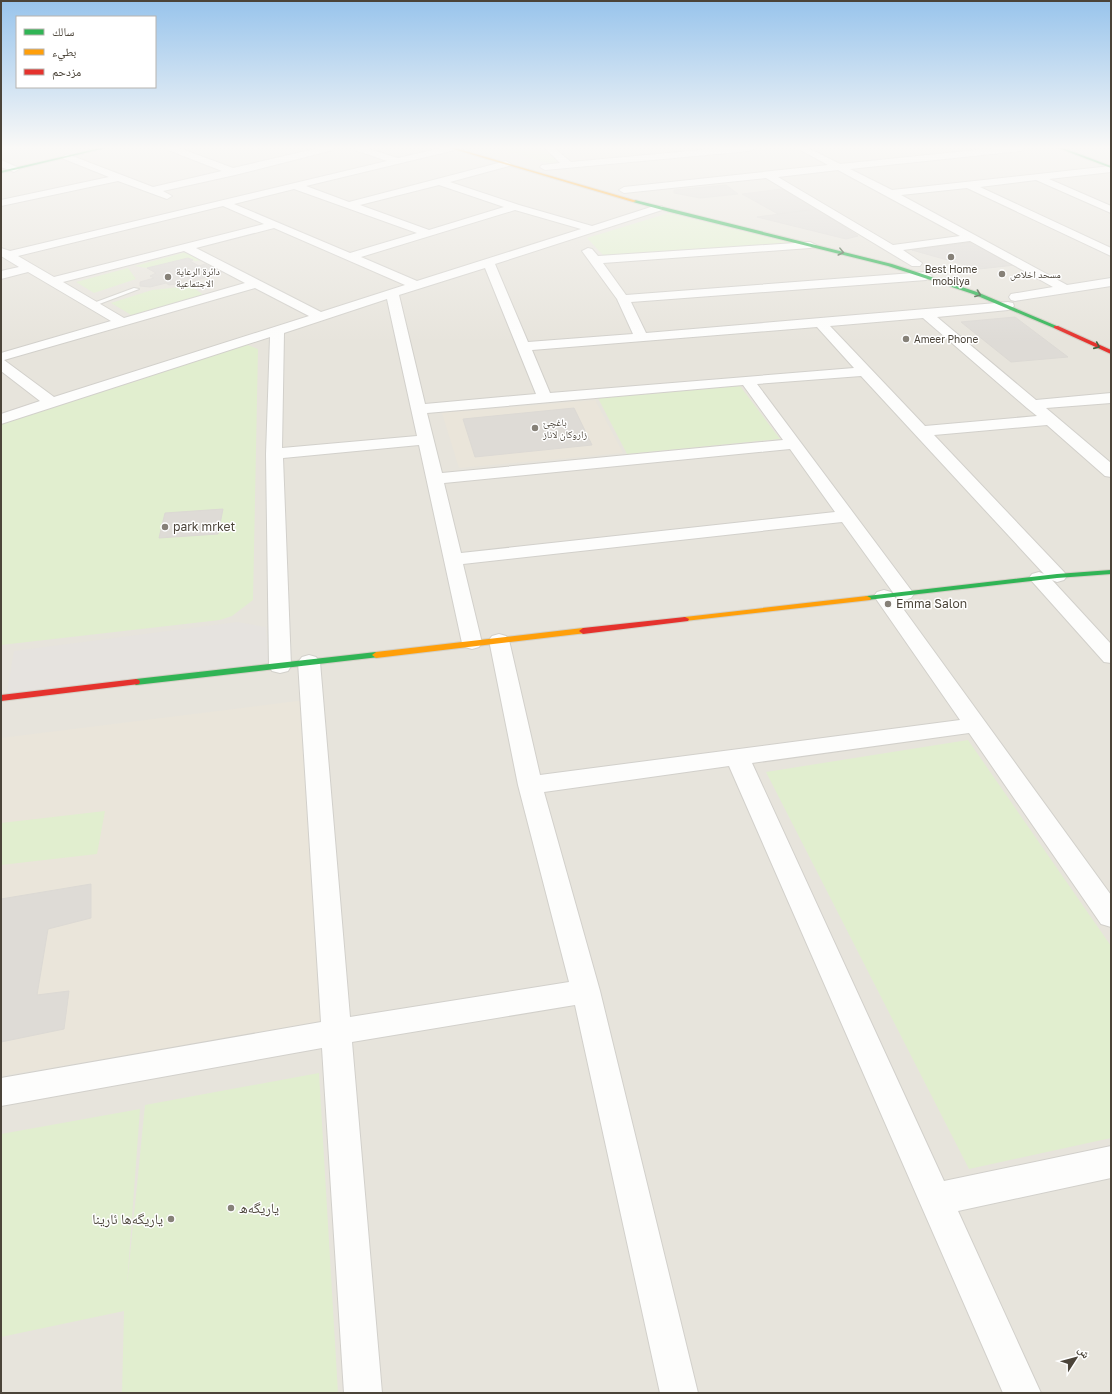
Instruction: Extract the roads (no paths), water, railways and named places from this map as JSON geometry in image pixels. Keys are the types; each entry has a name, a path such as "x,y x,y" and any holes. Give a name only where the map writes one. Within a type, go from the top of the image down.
{"main road":[{"path":"679,213 810,245 1029,303"},
{"path":"710,213 916,263 965,279"},
{"path":"1010,299 1111,352"},
{"path":"1,698 1048,577 1111,572"}],"street":[{"path":"4,253 184,213"},
{"path":"247,213 417,286"},
{"path":"372,213 428,233"},
{"path":"350,257 495,213"},
{"path":"536,213 592,229"},
{"path":"1,419 642,213"},
{"path":"833,213 916,263"},
{"path":"926,213 1065,289"},
{"path":"1028,213 1111,252"},
{"path":"52,281 274,225"},
{"path":"574,236 596,260 623,299 641,337"},
{"path":"893,248 970,238"},
{"path":"596,260 810,245"},
{"path":"187,248 321,317"},
{"path":"4,253 122,322"},
{"path":"489,263 525,346 545,398"},
{"path":"1,275 28,268"},
{"path":"623,299 926,276"},
{"path":"525,346 925,314 1111,282"},
{"path":"1,358 255,284"},
{"path":"392,294 453,559 485,642 530,785 586,991 679,1393"},
{"path":"925,314 1111,472"},
{"path":"820,323 922,431 1048,577 1111,657"},
{"path":"277,331 274,454 280,666"},
{"path":"1,364 52,403"},
{"path":"419,409 866,371"},
{"path":"747,380 847,516 894,595 976,724 1111,916"},
{"path":"1032,405 1111,398"},
{"path":"922,431 1050,420"},
{"path":"274,454 426,440"},
{"path":"435,479 794,444"},
{"path":"453,559 847,516"},
{"path":"309,662 363,1393"},
{"path":"530,785 976,724"},
{"path":"737,757 1022,1393"},
{"path":"1,1092 337,1032 586,991"},
{"path":"935,1200 1111,1162"}],"lane":[{"path":"92,304 136,289"}],"place":[{"name":"Best Home mobilya","path":"951,257"},
{"name":"مسحد اخلاص","path":"1002,274"},
{"name":"دائرة الرعاية الاجتماعية","path":"168,277"},
{"name":"Ameer Phone","path":"906,339"},
{"name":"باغچێ زاروكان لاناز","path":"535,428"},
{"name":"park mrket","path":"165,527"},
{"name":"Emma Salon","path":"888,604"},
{"name":"یاریگه‌ه","path":"231,1208"},
{"name":"ياريگەها ئارينا","path":"171,1219"}]}
